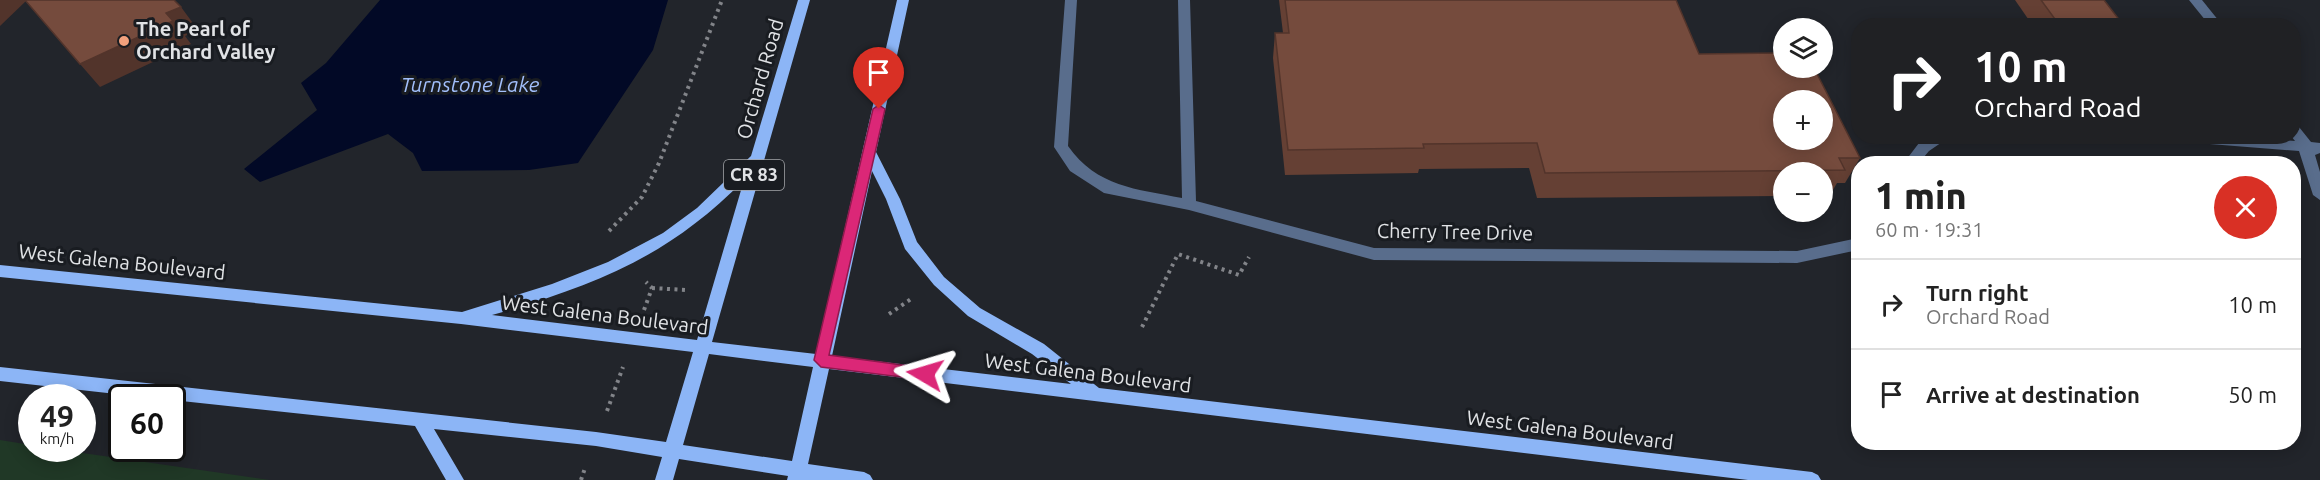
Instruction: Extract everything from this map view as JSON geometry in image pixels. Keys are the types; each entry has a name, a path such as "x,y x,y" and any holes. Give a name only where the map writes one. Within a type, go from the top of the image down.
{"main road":[{"name":"Orchard Road","path":"664,480 804,0"},
{"path":"797,476 903,0"},
{"path":"870,153 893,199 910,245 939,281 974,312 1038,349 1098,396"},
{"path":"461,318 533,297 626,262 693,219 760,156"},
{"name":"West Galena Boulevard","path":"0,271 461,318 1812,480"},
{"path":"0,374 596,439 797,476 864,480"},
{"path":"420,419 455,480"}],"street":[{"name":"Cherry Tree Drive","path":"1071,0 1061,147 1075,167 1109,189 1189,205 1374,254 1797,256 1851,245"},
{"path":"1184,0 1189,205"},
{"path":"2195,0 2210,18"},
{"path":"2301,136 2313,147 2320,162"},
{"path":"1917,156 1929,144"},
{"path":"2275,144 2313,147"},
{"path":"2313,147 2320,195"}],"path":[{"path":"603,238 642,198 659,163 722,0"},
{"path":"1142,327 1178,254 1239,275 1249,257"},
{"path":"645,281 652,288 686,290"},
{"path":"581,480 652,288"},
{"path":"889,314 911,299"}],"green space":[{"path":"0,440 18,443 18,462 96,462 96,455 108,457 108,462 145,462 270,480 0,480"}],"water":[{"name":"Turnstone Lake","path":"380,0 668,0 653,50 578,163 529,170 422,171 413,153 388,134 260,182 244,169 317,110 301,83 326,63"}],"building":[{"name":"The Pearl of Orchard Valley","path":"25,0 174,0 181,7 166,13 173,21 80,64"},
{"path":"1285,0 1676,0 1699,54 1773,53 1773,78 1819,78 1825,90 1773,90 1773,150 1833,150 1833,105 1859,156 1839,158 1845,170 1833,170 1833,162 1773,162 1773,171 1545,173 1537,143 1423,144 1424,148 1288,150 1275,33 1289,33"},
{"path":"2041,0 2104,0 2118,18 2054,18"}],"place":[{"name":"The Pearl of Orchard Valley","path":"124,41"}],"route":[{"path":"879,109 821,360 925,374"}]}
